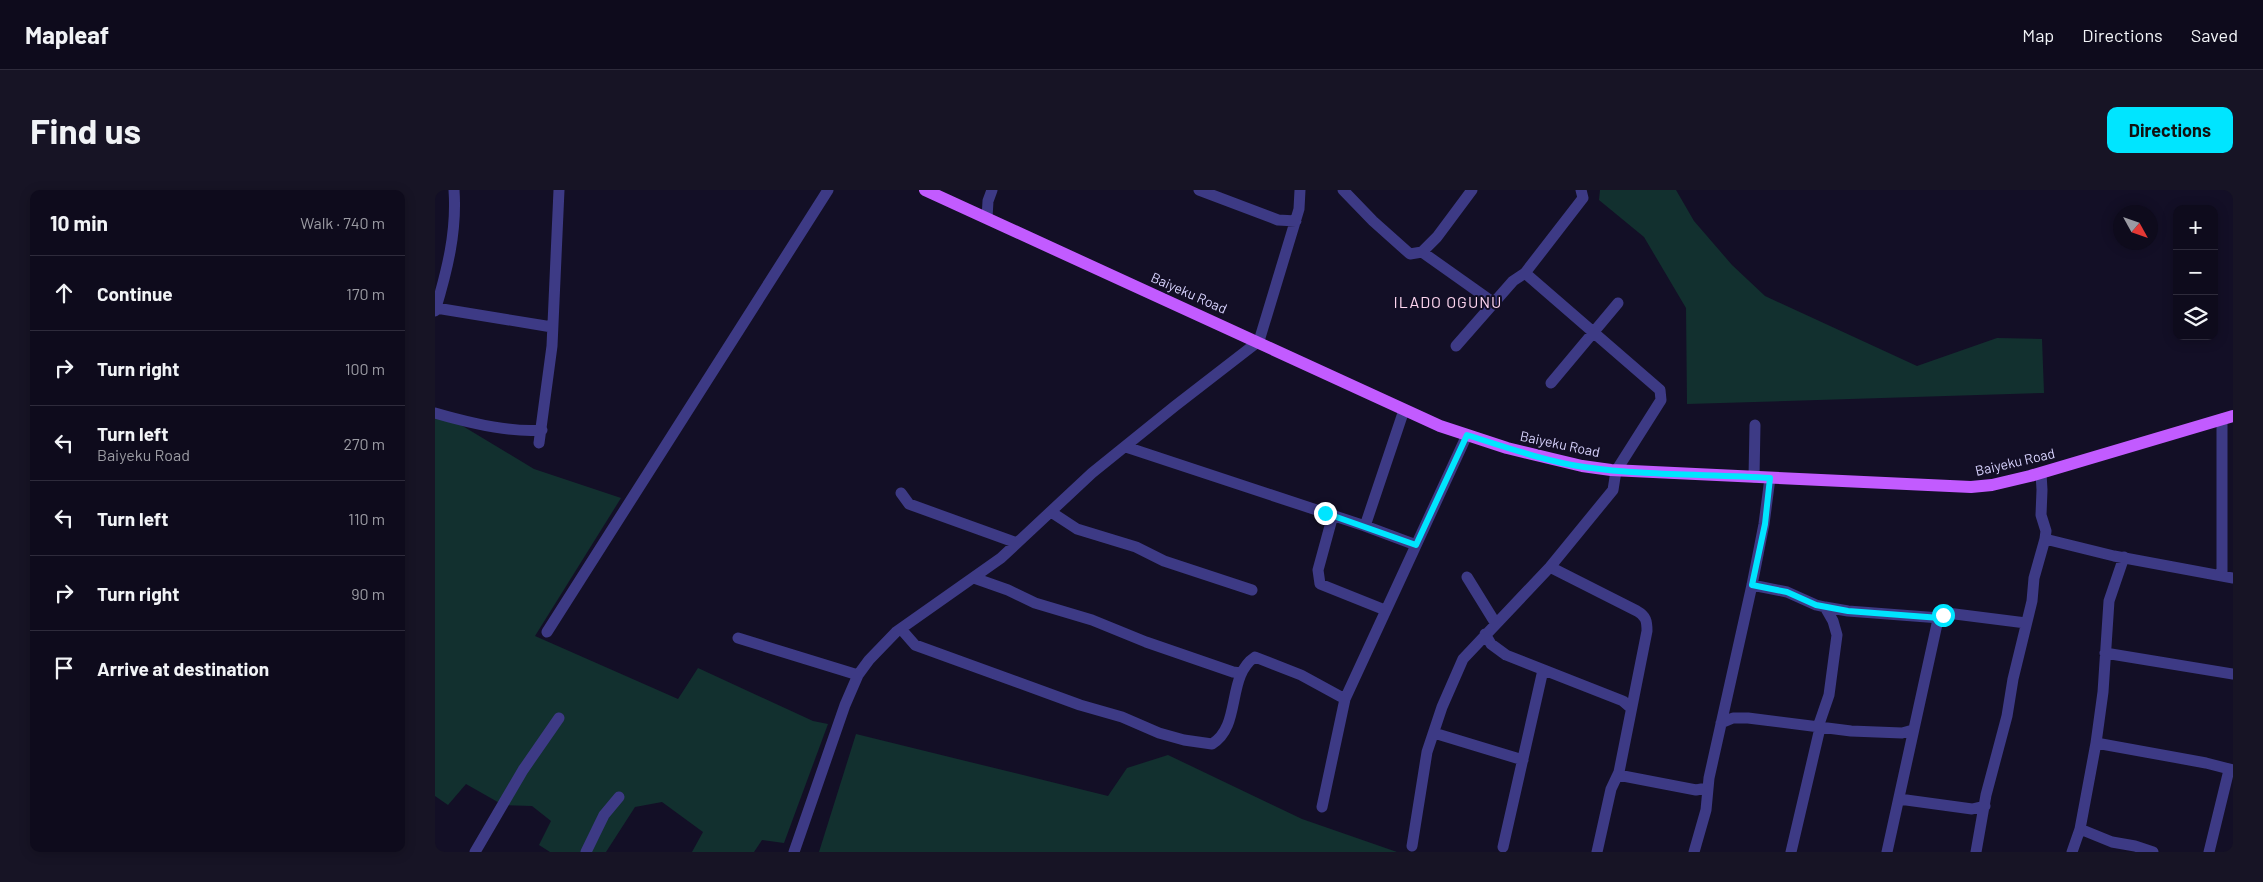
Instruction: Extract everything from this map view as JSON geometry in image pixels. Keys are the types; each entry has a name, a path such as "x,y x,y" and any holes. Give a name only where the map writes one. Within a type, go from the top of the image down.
{"main road":[{"name":"Baiyeku Road","path":"925,190 1259,341 1404,410 1467,435 1507,448 1582,466 1617,470 1971,488 2041,473 2228,418"}],"street":[{"path":"454,190 455,224 450,256 435,309 552,327"},
{"path":"539,443 552,346 554,263 559,190"},
{"path":"547,632 828,190"},
{"path":"1199,190 1278,220 1295,220"},
{"path":"794,852 821,771 857,675 869,660 901,629 1001,558 1092,473 1259,341 1299,209 1300,190"},
{"path":"1346,191 1373,221 1409,254 1423,252 1437,237 1472,190"},
{"path":"1456,346 1513,281 1525,274 1583,198 1581,190"},
{"path":"982,216 990,196"},
{"path":"1278,220 1291,235"},
{"path":"1423,252 1494,303"},
{"path":"1412,846 1426,756 1442,707 1463,659 1550,567 1613,490 1617,470 1661,400 1662,394 1660,390 1525,274"},
{"path":"1551,383 1618,303"},
{"path":"1365,526 1404,410"},
{"path":"435,413 505,428 529,431 541,430"},
{"path":"2045,539 2123,557 2228,577 2228,418"},
{"path":"1754,477 1755,425"},
{"path":"1322,807 1345,699 1467,435"},
{"path":"1127,447 1333,515 1416,545"},
{"path":"1977,852 1985,806 2007,716 2034,578 2045,539 2046,531 2041,514 2041,473"},
{"path":"1694,852 1706,810 1707,788 1765,524 1770,478"},
{"path":"901,493 909,504 1017,544"},
{"path":"1051,512 1077,529 1136,547 1164,561 1252,590"},
{"path":"1333,515 1318,570 1320,584 1385,610"},
{"path":"2072,852 2080,829 2096,743 2103,692 2109,601 2123,557"},
{"path":"1550,567 1644,615 1647,620 1647,631 1629,702 1618,775 1611,788 1597,852"},
{"path":"1467,576 1496,624"},
{"path":"974,578 1008,590 1035,604 1092,620 1146,642 1233,672 1241,673"},
{"path":"1752,585 1787,592 1825,607 1848,611 1940,618"},
{"path":"1791,852 1819,727 1829,695 1837,635 1833,621 1825,607"},
{"path":"1887,852 1899,799 1909,734 1940,618 1947,613 2026,623"},
{"path":"901,629 915,646 1080,705 1122,717 1159,733 1183,740 1212,744 1223,732 1230,715 1241,673 1251,660 1258,656 1326,687 1345,699"},
{"path":"1485,634 1491,644 1501,652 1629,702"},
{"path":"738,638 857,675"},
{"path":"2105,653 2233,674"},
{"path":"1503,847 1543,670"},
{"path":"1724,709 1733,718"},
{"path":"475,852 523,770 559,718"},
{"path":"1721,723 1733,718 1851,731 1909,734"},
{"path":"1434,733 1523,760"},
{"path":"2096,743 2207,763 2231,770 2209,852"},
{"path":"1618,775 1697,790 1707,788"},
{"path":"586,852 604,815 619,797"},
{"path":"1899,799 1972,809 1985,806"},
{"path":"2080,829 2112,842 2135,846 2153,852"}],"green space":[{"path":"1600,190 1676,190 1694,221 1732,265 1765,296 1917,366 1997,338 2042,339 2044,393 1687,404 1686,308 1644,237 1599,200"},
{"path":"435,417 456,422 534,469 621,498 535,636 678,699 698,668 813,721 828,724 784,843 762,840 754,852 692,852 703,832 662,802 635,807 606,852 550,852 539,845 551,821 532,806 503,805 466,784 448,805 435,796"},
{"path":"856,734 1108,796 1127,768 1168,755 1302,819 1397,852 819,852"}],"district":[{"name":"ILADO OGUNU","path":"1448,302"}],"route":[{"path":"1325,513 1416,545 1467,435 1507,448 1582,466 1611,470 1770,478 1765,524 1752,585 1787,592 1816,605 1848,611 1940,618 1943,615"}]}
